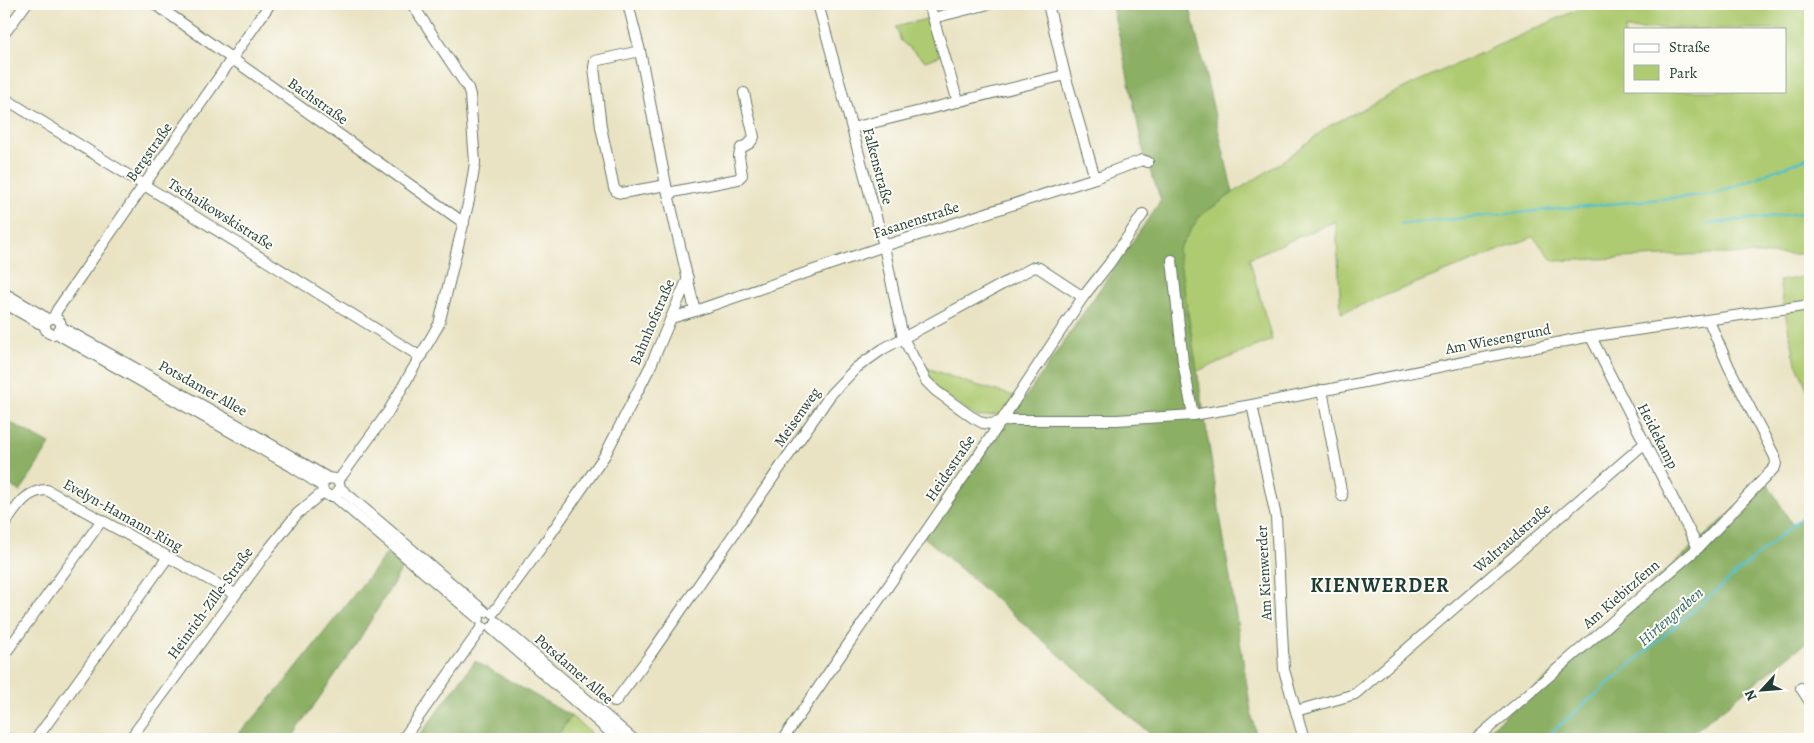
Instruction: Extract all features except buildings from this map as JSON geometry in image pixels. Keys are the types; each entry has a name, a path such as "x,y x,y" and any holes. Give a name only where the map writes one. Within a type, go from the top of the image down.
{"street":[{"path":"4,34 26,4"},
{"name":"Bachstraße","path":"155,4 464,223"},
{"name":"Bergstraße","path":"49,320 270,4"},
{"name":"Heinrich-Zille-Straße","path":"130,739 235,594 297,514 331,487 388,412 439,324 464,223 475,163 470,95 468,88 412,4"},
{"name":"Bahnhofstraße","path":"403,739 543,545 605,455 652,365 688,278 667,189 640,51 628,4"},
{"name":"Falkenstraße","path":"818,4 884,246 903,338 926,381 936,391 983,423 999,422"},
{"path":"929,4 958,102"},
{"path":"933,18 989,4"},
{"path":"1048,4 1065,74 1095,178"},
{"path":"640,51 595,61 594,67 601,127 614,188 617,192 667,189 738,179 742,175 739,156 741,148 750,143 754,137 744,93"},
{"path":"852,128 1065,74"},
{"name":"Tschaikowskistraße","path":"4,98 421,357"},
{"name":"Fasanenstraße","path":"671,318 884,246 1095,178 1142,160 1148,162"},
{"name":"Heidestraße","path":"783,739 1083,297 1109,264 1143,214"},
{"path":"1172,260 1183,362 1193,415"},
{"name":"Meisenweg","path":"615,702 650,655 831,394 856,368 903,338 1034,267 1040,268 1083,297"},
{"path":"688,278 695,311"},
{"path":"4,294 49,320"},
{"path":"4,304 39,323 49,320 60,321 60,330 53,334 48,333 45,329 49,320"},
{"name":"Am Wiesengrund","path":"999,422 1009,420 1117,420 1193,415 1252,405 1591,337 1810,305"},
{"name":"Am Kiebitzfenn","path":"1476,739 1698,548 1770,472 1776,463 1775,457 1726,360 1709,321"},
{"name":"Potsdamer Allee","path":"60,330 236,424 331,487 488,620 633,739"},
{"name":"Heidekamp","path":"1591,337 1698,548"},
{"path":"1322,390 1342,496"},
{"name":"Am Kienwerder","path":"1252,405 1276,517 1284,670 1304,739"},
{"name":"Waltraudstraße","path":"1296,711 1355,694 1645,443"},
{"name":"Evelyn-Hamann-Ring","path":"4,525 27,495 40,490 47,490 235,594"},
{"path":"4,655 102,520"},
{"path":"36,739 168,557"},
{"name":"Potsdamer Allee","path":"488,620 618,739"},
{"path":"1800,688 1810,702"}],"green space":[{"path":"1111,4 1189,4 1233,193 1200,216 1178,250 1257,739 1156,739 923,536 999,422 1023,401 1161,200 1144,154"},
{"path":"1590,4 1810,4 1810,254 1708,254 1554,261 1533,237 1341,313 1336,221 1249,258 1272,340 1188,375 1178,250 1198,217 1282,162 1329,126 1412,84"},
{"path":"926,19 940,56 925,61 901,41 896,27"},
{"path":"1810,276 1810,396 1792,353 1794,352 1779,281"},
{"path":"919,365 969,383 1015,396 1002,414 978,417 937,390"},
{"path":"4,419 50,444 20,492 4,481"},
{"path":"1766,481 1793,526 1810,511 1810,639 1685,739 1479,739"},
{"path":"387,553 403,567 359,640 291,739 231,739 253,719 284,683"},
{"path":"475,661 571,716 555,739 417,739"},
{"path":"571,716 598,739 555,739"}],"waterway":[{"path":"1401,224 1714,194 1810,157"},
{"name":"Hirtengraben","path":"1708,224 1810,212"},
{"name":"Hirtengraben","path":"1544,739 1810,510"}],"district":[{"name":"KIENWERDER","path":"1380,585"}]}
